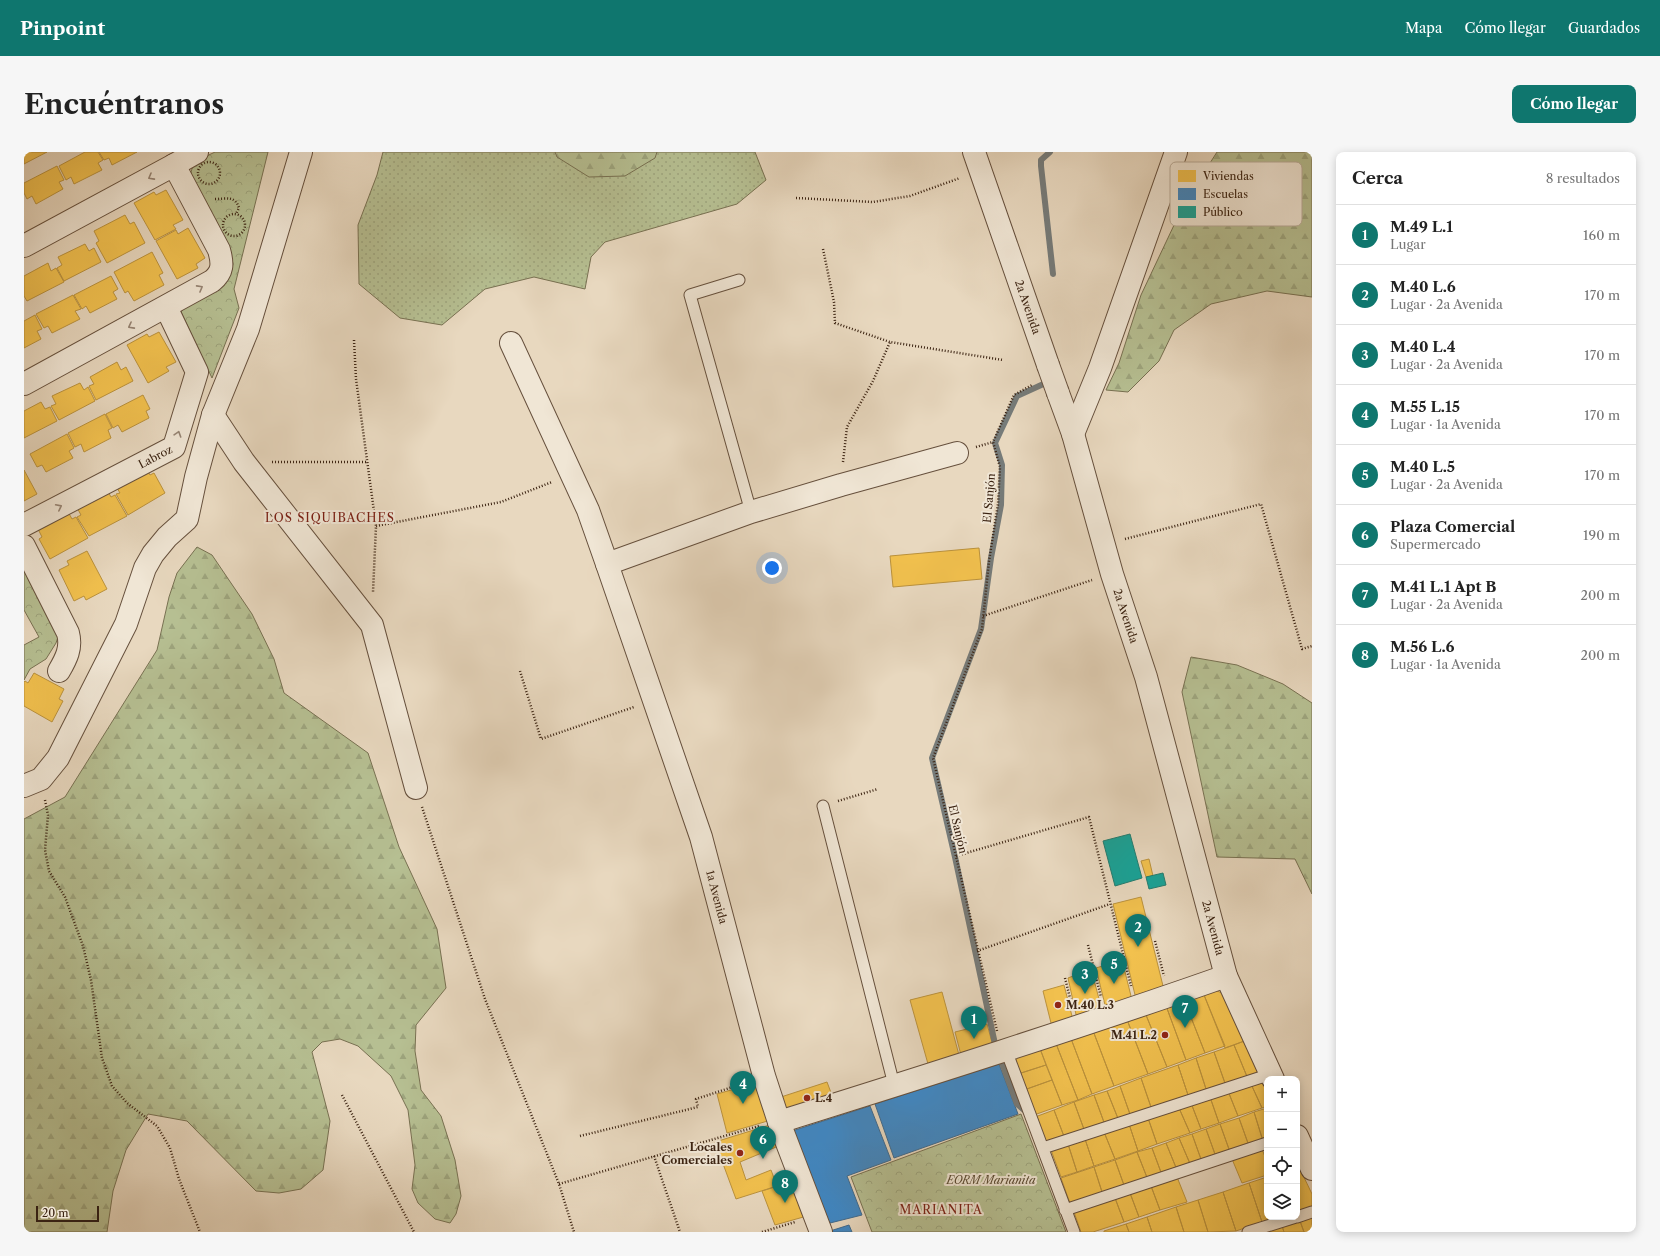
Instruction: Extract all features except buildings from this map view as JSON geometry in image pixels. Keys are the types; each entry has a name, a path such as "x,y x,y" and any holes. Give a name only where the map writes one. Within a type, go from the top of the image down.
{"street":[{"path":"24,246 197,152"},
{"path":"33,782 58,758 126,624 145,568 153,554 167,537 188,519 196,477 212,415 248,329 301,152"},
{"path":"1172,162 1176,152"},
{"name":"2a Avenida","path":"978,161 1024,298 1073,434 1103,545 1146,678 1226,976 1272,1076"},
{"path":"24,384 166,308 219,276 222,265 219,250 174,165"},
{"path":"1073,434 1100,368 1170,169"},
{"name":"Labroz","path":"24,525 174,448 197,372 166,308"},
{"name":"1a Avenida","path":"511,342 588,510 607,564 701,837 764,1076 779,1122 818,1224"},
{"path":"212,415 244,462 372,625 416,788"},
{"path":"607,564 751,512 957,453"},
{"path":"24,546 68,633 70,640 68,654 59,671"},
{"path":"779,1122 894,1085 997,1049 1136,1008 1226,976"},
{"path":"1300,1143 1312,1169"}],"lane":[{"path":"740,280 690,295 751,512"},
{"path":"823,806 894,1085"},
{"path":"997,1049 1043,1148 1074,1232"},
{"path":"1043,1148 1264,1079"},
{"path":"1065,1210 1264,1143"},
{"path":"1300,1216 1312,1212"},
{"path":"1248,1232 1286,1220"}],"path":[{"path":"796,198 874,202 910,196 978,161"},
{"path":"211,162 218,166 220,176 215,182 207,183 200,179 199,169 203,163 211,162"},
{"path":"205,189 207,183"},
{"path":"210,198 232,198 235,200 239,208 236,214"},
{"path":"232,214 236,214 243,218 245,229 240,234 234,236 225,231 223,224 226,218 232,214"},
{"path":"823,249 834,302 835,323 890,342 1004,360"},
{"path":"354,340 356,379 376,526 372,625"},
{"path":"841,485 847,427 874,382 890,342"},
{"name":"El Sanjón","path":"997,1049 977,951 933,758 982,629 989,561 998,504 1000,467 993,442 1014,395 1034,384"},
{"path":"244,462 367,462"},
{"path":"376,526 501,502 571,474"},
{"path":"1103,545 1261,504 1302,649 1312,646"},
{"path":"983,617 1112,574"},
{"path":"520,671 541,739 653,701"},
{"path":"33,782 48,815 45,850 49,871 65,897 83,946 91,980 102,1058 112,1086 127,1103 157,1126 170,1148 179,1179 200,1232"},
{"path":"416,788 485,998 559,1184 574,1232"},
{"path":"823,806 878,789"},
{"path":"956,856 1089,818 1136,1008"},
{"path":"977,951 1110,904"},
{"path":"1155,941 1169,996"},
{"path":"1088,945 1106,1017"},
{"path":"1065,978 1077,1026"},
{"path":"580,1136 698,1107 696,1099 764,1076"},
{"path":"342,1095 414,1232"},
{"path":"559,1184 779,1122"},
{"path":"654,1156 680,1232"},
{"path":"762,1232 818,1224"}],"green space":[{"path":"215,152 268,152 234,289 239,308 212,378 181,312 183,309 226,282 233,264 230,250 191,174 193,166 196,163"},
{"path":"383,152 755,152 766,180 737,204 605,242 591,257 585,289 534,277 485,289 442,325 400,318 359,284 358,225 377,175"},
{"path":"555,152 657,152 655,158 625,176 589,177 557,157"},
{"path":"1217,152 1312,152 1312,297 1267,291 1211,304 1174,330 1159,361 1128,392 1106,390 1119,363 1141,295 1174,226 1302,226 1302,162 1211,162"},
{"path":"197,547 212,555 252,614 274,659 284,693 368,753 399,847 437,929 446,988 416,1025 415,1051 421,1090 441,1116 455,1160 461,1196 456,1214 450,1223 435,1219 418,1203 412,1189 415,1165 408,1110 391,1076 358,1046 340,1039 322,1042 312,1052 330,1121 323,1170 301,1189 279,1193 256,1191 187,1121 148,1114 126,1150 113,1191 107,1232 24,1232 24,819 65,797 157,650 169,597 177,573"},
{"path":"24,568 58,637 46,659 30,669 24,680 24,645 39,637 24,610"},
{"path":"1191,657 1237,665 1283,684 1312,703 1312,894 1295,859 1217,857 1182,692"},
{"name":"EORM Marianita","path":"1021,1114 1066,1232 872,1232 851,1177"}],"waterway":[{"path":"1050,152 1041,160 1041,166 1053,274"},
{"path":"1024,1110 1017,1104 995,1044 932,758 981,629 991,558 1001,505 1002,465 995,443 1017,396 1050,381"}],"place":[{"name":"M.40 L.6","path":"1138,947"},
{"name":"M.40 L.5","path":"1114,984"},
{"name":"M.40 L.4","path":"1085,994"},
{"name":"M.40 L.3","path":"1058,1005"},
{"name":"M.41 L.1 Apt B","path":"1185,1028"},
{"name":"M.41 L.2","path":"1165,1035"},
{"name":"M.49 L.1","path":"974,1039"},
{"name":"L.4","path":"807,1098"},
{"name":"M.55 L.15","path":"743,1104"},
{"name":"Locales Comerciales","path":"740,1153"},
{"name":"Plaza Comercial","path":"763,1159"},
{"name":"M.56 L.6","path":"785,1203"}],"district":[{"name":"LOS SIQUIBACHES","path":"330,518"},
{"name":"MARIANITA","path":"941,1210"}]}
